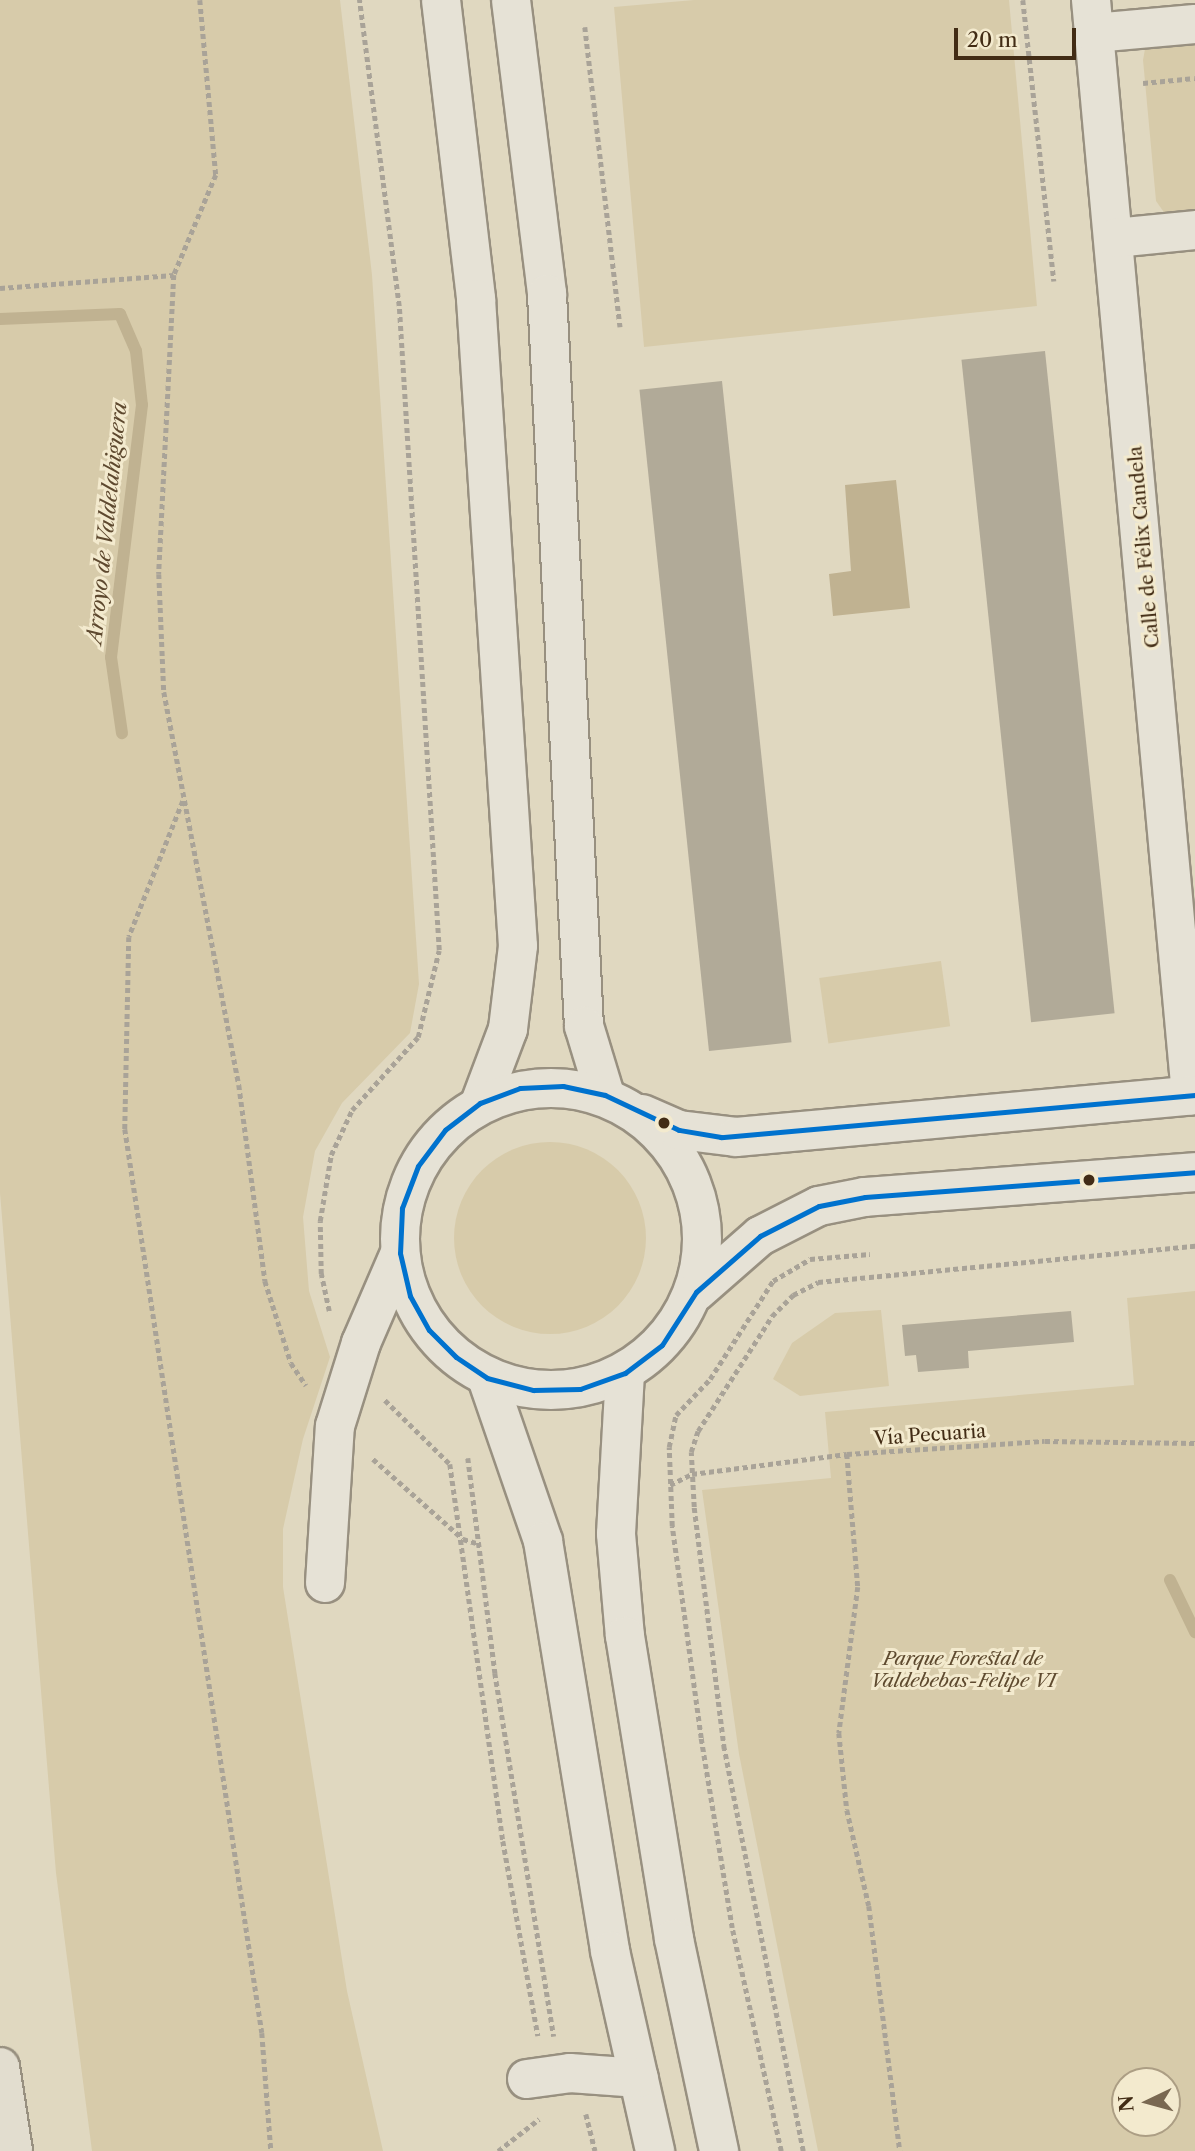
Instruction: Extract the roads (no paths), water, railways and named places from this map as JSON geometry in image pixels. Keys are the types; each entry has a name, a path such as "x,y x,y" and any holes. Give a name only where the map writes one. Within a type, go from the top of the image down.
{"highway":[{"path":"0,2067 13,2151"}],"street":[{"path":"441,0 476,299 518,946 510,1018 480,1103"},
{"path":"511,0 547,294 584,1026 621,1103 669,1146 691,1186 703,1238 696,1292"},
{"path":"1093,17 1195,24"},
{"name":"Calle de Félix Candela","path":"1093,17 1193,1095"},
{"path":"1115,238 1195,230"},
{"path":"1193,1095 736,1137 679,1130 621,1103 563,1086 520,1088 480,1103 444,1130 418,1166 402,1208 400,1253 410,1296 429,1330 456,1357 488,1378 545,1390 580,1389 625,1373 662,1345 696,1292 760,1236 819,1206 865,1198 1195,1172"},
{"path":"325,1583 335,1426 354,1364 400,1253"},
{"path":"625,1373 616,1534 625,1636 674,1939 719,2151"},
{"path":"488,1378 543,1541 610,1951 655,2151"},
{"path":"548,2076 639,2078"}],"waterway":[{"name":"Arroyo de Valdelahiguera","path":"0,319 120,314 136,351 142,405 111,657 122,733"},
{"path":"1170,1580 1195,1632"}],"park label":[{"name":"Parque Forestal de Valdebebas-Felipe VI","path":"963,1670"}]}
